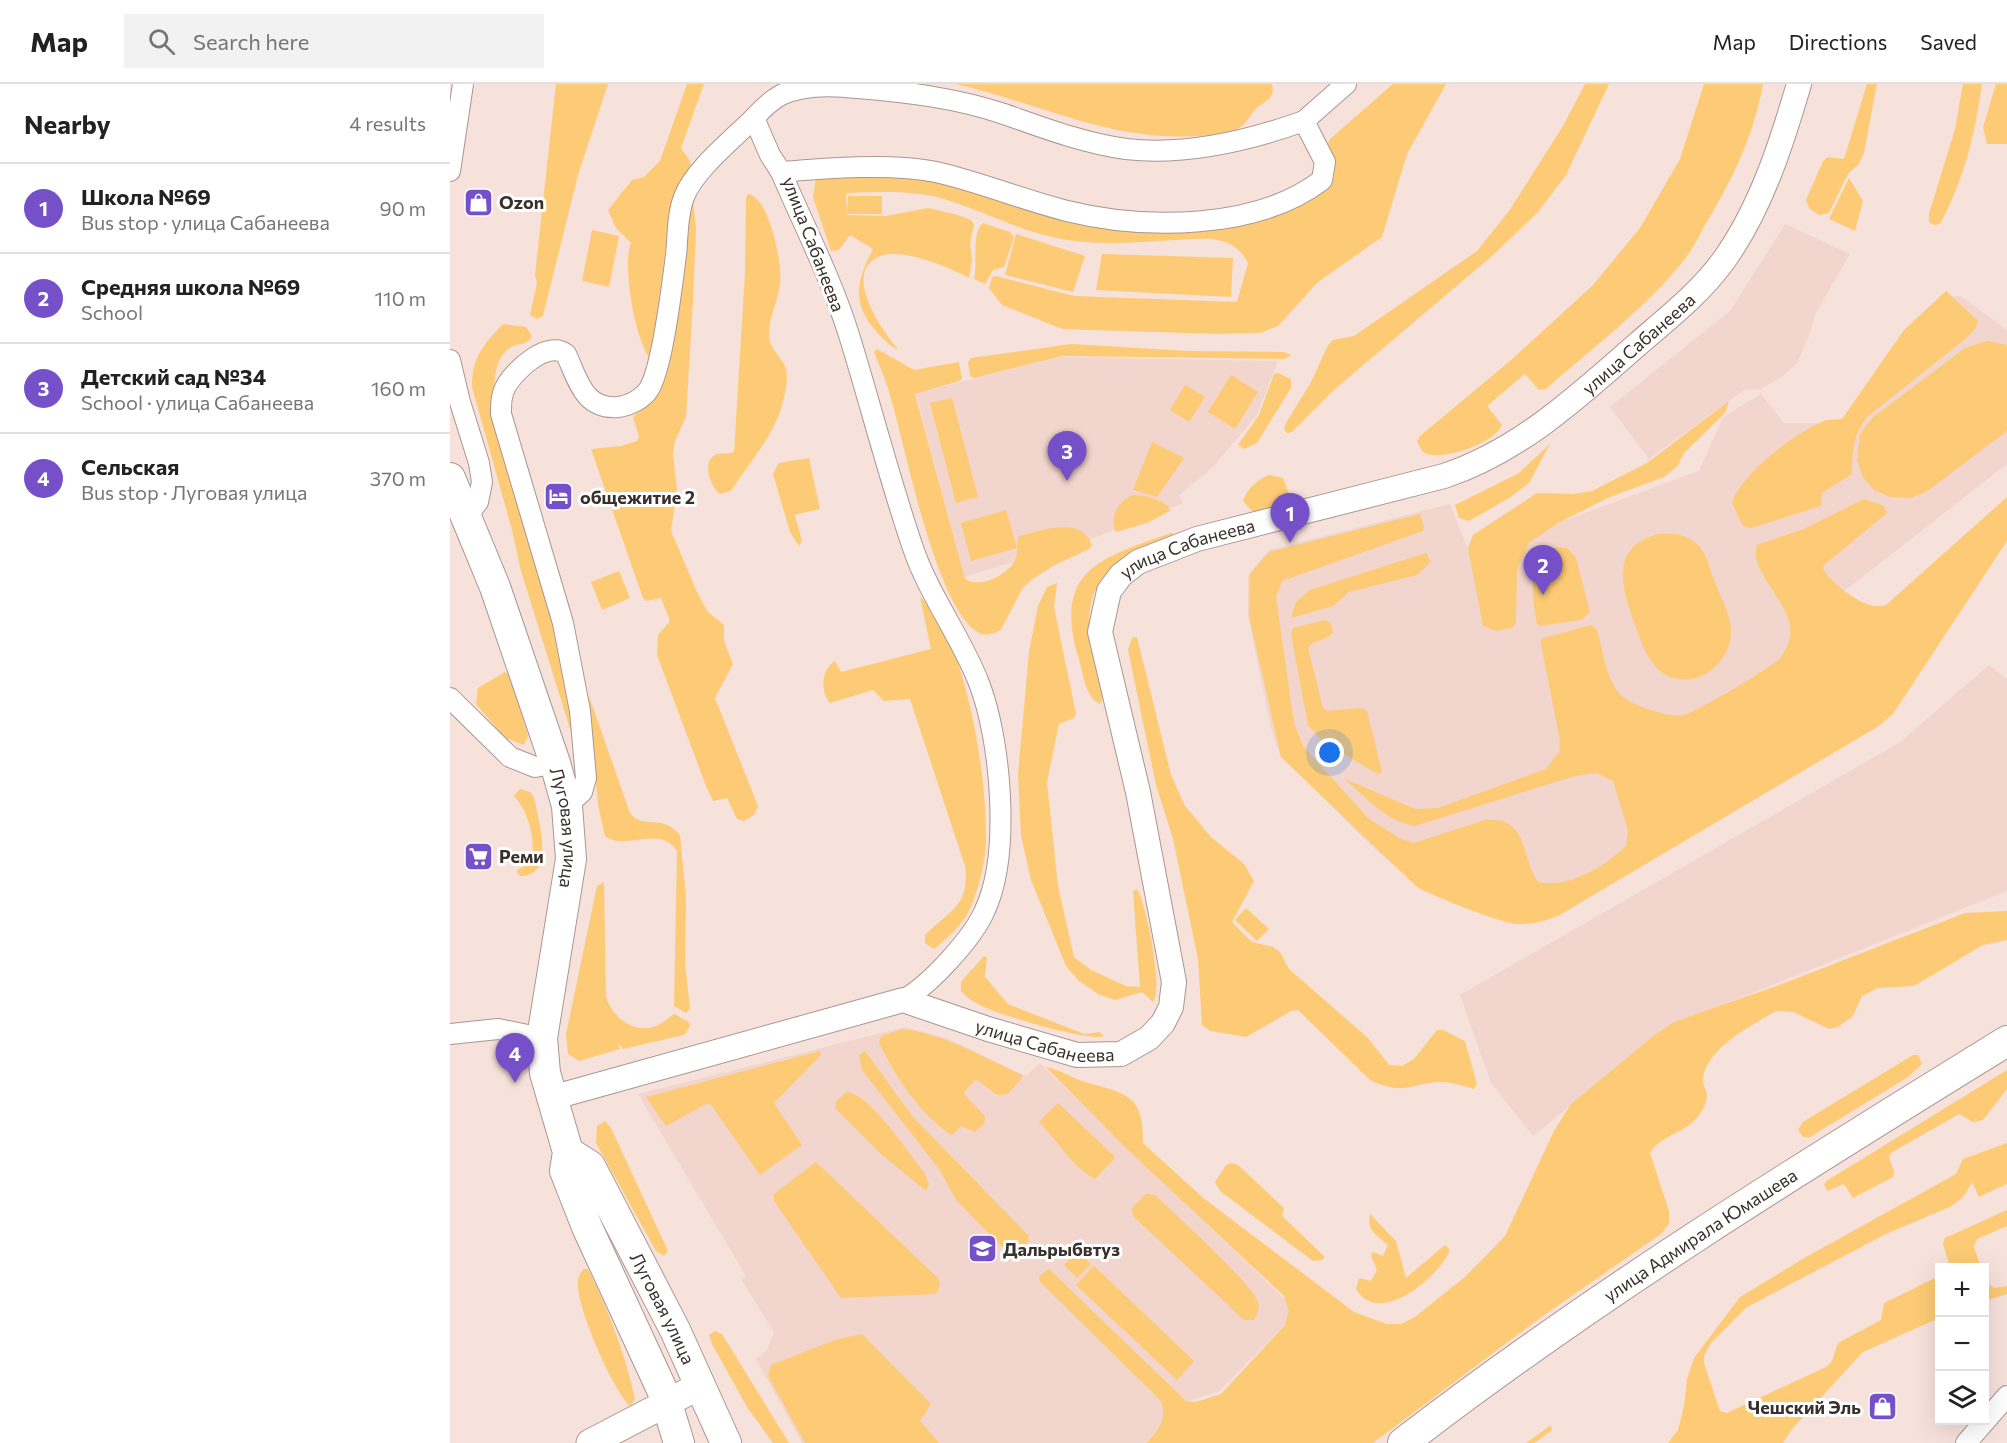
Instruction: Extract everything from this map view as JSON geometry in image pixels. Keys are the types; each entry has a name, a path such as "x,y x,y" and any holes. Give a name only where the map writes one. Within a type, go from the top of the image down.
{"main road":[{"name":"Луговая улица","path":"450,478 495,587 555,763 567,806 571,859 542,1038 545,1073 568,1152 566,1171 581,1213 667,1401 679,1443"},
{"name":"улица Адмирала Юмашева","path":"1403,1443 1502,1370 1688,1241 2007,1041"},
{"name":"Луговая улица","path":"568,1152 590,1167 701,1385 726,1443"},
{"path":"590,1443 701,1385"}],"street":[{"path":"450,171 463,84"},
{"path":"567,806 582,792 586,778 580,711 563,623 501,414 501,397 506,385 520,369 536,357 554,350 566,354 586,398 593,404 620,407 629,404 648,391 657,369 684,195 701,172 767,104 782,94 800,89 832,86 901,91 943,98 1004,114 1066,137 1128,149 1229,144 1258,137 1304,121 1346,84"},
{"name":"улица Сабанеева","path":"903,1000 988,1029 1077,1055 1120,1054 1149,1038 1163,1023 1171,1007 1174,982 1137,792 1100,633 1109,591 1121,575 1138,562 1188,542 1444,476 1484,460 1520,440 1590,386 1665,321 1723,261 1759,197 1785,132 1799,84"},
{"path":"754,118 770,155 781,172"},
{"name":"улица Сабанеева","path":"551,1098 903,1000 928,982 985,911 996,875 1000,838 995,739 979,683 914,551 849,334 781,172 845,168 934,172 1067,211 1119,221 1180,221 1237,217 1286,201 1322,180 1325,162 1304,121"},
{"path":"450,360 479,463 482,482 478,502 466,517"},
{"path":"450,698 510,757 535,767 555,763"},
{"path":"450,1034 498,1029 542,1038"},
{"path":"1966,1443 2007,1396"}],"shaded area":[{"path":"556,84 608,84 578,175 543,316 537,319 530,315 537,283 535,275"},
{"path":"687,84 704,84 681,148 690,161 691,170 676,189 671,206 656,324 649,357 639,334 631,301 628,267 631,243 616,228 608,210 632,180 644,177 660,161"},
{"path":"955,84 1272,84 1273,90 1268,100 1234,131 1199,136 1166,136 1104,127"},
{"path":"1393,84 1446,84 1407,154 1382,237 1318,282 1278,326 1260,333 1217,334 1062,329 1002,305 989,288 992,277 996,276 1074,296 1237,302 1248,263 1241,253 1226,242 1207,239 1118,243 1075,241 1031,231 932,196 896,192 848,193 846,196 847,215 886,216 928,208 958,215 971,220 974,224 970,244 972,259 969,278 938,264 902,255 881,256 869,263 864,274 864,287 868,301 883,329 898,349 894,348 871,325 860,303 861,279 873,249 850,235 839,250 831,251 813,197 816,178 917,172 997,194 1223,227 1262,218 1322,193 1332,181 1334,171 1327,146 1330,139"},
{"path":"1585,84 1609,84 1566,175 1538,212 1492,256 1335,389 1292,432 1287,433 1284,429 1286,423 1311,382 1328,345 1333,340 1354,336 1477,251 1509,211 1563,126"},
{"path":"1704,84 1763,84 1754,122 1732,176 1684,261 1649,299 1546,389 1539,390 1525,374 1487,406 1502,425 1489,438 1454,453 1431,455 1423,452 1417,442 1420,436 1510,361 1593,285 1640,228 1680,159"},
{"path":"1867,84 1877,84 1864,153 1858,165 1848,174 1829,213 1819,215 1809,208 1806,200 1823,161 1828,157 1844,159"},
{"path":"1963,84 1982,84 1976,121 1956,191 1940,224 1934,225 1929,222 1929,214 1955,129"},
{"path":"1996,84 2007,84 2007,144 1987,144 1983,127"},
{"path":"1849,178 1863,201 1855,231 1829,219"},
{"path":"748,194 756,198 762,206 777,248 780,284 770,323 769,337 786,369 787,377 779,414 768,437 731,491 720,494 713,486 708,469 711,458 715,455 734,452"},
{"path":"848,196 882,196 882,214 847,214"},
{"path":"693,201 696,229 686,417 675,441 673,454 677,490 671,531 708,612 724,625 724,641 733,664 715,698 758,806 754,815 744,821 737,819 727,798 713,801 706,786 657,655 658,635 670,621 661,598 646,601 643,598 591,449 621,446 637,441 639,437 633,417 651,400 689,204"},
{"path":"983,223 1010,232 1014,237 1004,267 993,270 985,284 974,279 977,234"},
{"path":"1785,224 1850,254 1816,312 1809,336 1797,363 1784,375 1761,389 1744,390 1649,459 1610,407 1731,310"},
{"path":"592,230 619,236 609,287 582,281"},
{"path":"1016,234 1085,256 1073,292 1005,275"},
{"path":"1102,254 1233,258 1231,297 1096,290"},
{"path":"1946,291 1978,321 1976,328 1867,417 1854,444 1852,474 1822,493 1821,506 1751,528 1743,526 1732,503 1746,480 1771,455 1799,434 1824,421 1842,419 1904,330"},
{"path":"1961,296 2007,330 2007,464 1801,625 1750,788 1557,893 1421,886 1380,854 1280,755 1271,728 1248,616 1248,575 1269,550 1450,504 1470,555 1699,471 1723,417 1761,394 1784,423 1820,423 1851,428 1948,297"},
{"path":"503,324 526,327 532,336 527,342 509,349 500,360 495,374 494,397 557,634 573,727 570,729 521,571 512,530 472,387 474,367 480,352"},
{"path":"1987,341 2007,345 2007,431 1926,492 1910,498 1890,497 1874,490 1863,477 1857,461 1860,434 1872,418 1965,348"},
{"path":"1071,344 1189,351 1284,352 1291,355 1285,359 1063,356 974,378 970,376 968,362 971,358"},
{"path":"877,349 914,370 959,362 962,379 915,394 965,579 971,582 986,581 1006,571 1016,557 1019,536 1060,527 1070,528 1079,530 1087,536 1092,545 1089,549 1053,566 1031,580 1022,589 1001,630 987,635 979,633 963,618 949,594 936,562 914,489 889,393 874,352"},
{"path":"1061,357 1278,361 1257,415 1213,467 1179,495 1183,503 1099,536 964,577 916,393"},
{"path":"1278,373 1291,379 1291,388 1257,443 1244,449 1238,445 1259,415 1274,374"},
{"path":"1231,375 1258,392 1235,429 1208,412"},
{"path":"1185,385 1205,397 1189,422 1170,410"},
{"path":"952,398 978,497 956,503 930,403"},
{"path":"1729,401 1725,413 1684,453 1677,467 1664,477 1610,497 1558,523 1529,543 1517,568 1516,623 1512,628 1496,631 1483,626 1468,548 1473,535 1537,493 1573,494 1592,491 1647,463"},
{"path":"1152,442 1184,458 1157,497 1133,490"},
{"path":"1550,444 1529,483 1511,497 1469,521 1459,518 1455,505 1519,473"},
{"path":"809,458 820,509 795,515 802,541 799,546 790,532 773,474 779,463"},
{"path":"1270,475 1283,478 1291,499 1260,511 1252,511 1243,501 1245,497 1257,481"},
{"path":"1134,495 1160,501 1168,506 1170,511 1147,523 1116,532 1114,515 1124,500"},
{"path":"2007,497 2007,541 1893,714 1879,726 1558,916 1533,923 1517,924 1496,919 1417,887 1281,757 1249,616 1250,574 1269,552 1420,514 1423,531 1282,581 1276,597 1294,723 1303,746 1368,818 1399,838 1414,843 1485,820 1499,820 1509,824 1516,831 1538,882 1562,882 1574,879 1597,868 1626,846 1628,830 1613,781 1596,773 1575,776 1415,826 1395,820 1386,814 1345,779 1415,809 1438,808 1546,769 1559,752 1560,741 1540,639 1591,625 1597,630 1613,683 1623,697 1661,713 1683,715 1731,690 1771,665 1780,658 1787,646 1790,629 1787,616 1759,567 1756,556 1757,545 1804,529 1864,499 1884,506 1887,513 1823,566 1823,570 1843,590 1860,601 1869,605 1886,605"},
{"path":"1006,510 1017,548 971,561 961,523"},
{"path":"1171,533 1178,536 1135,555 1111,570 1099,583 1093,597 1090,631 1103,698 1100,704 1091,696 1085,684 1072,629 1072,605 1078,587 1088,572 1104,560"},
{"path":"1659,534 1675,534 1698,545 1708,562 1730,621 1730,640 1722,658 1709,672 1691,679 1667,676 1652,661 1641,641 1625,593 1623,580 1627,557 1633,547"},
{"path":"1556,547 1567,548 1576,558 1590,612 1581,620 1540,626 1537,624 1533,591 1535,571 1546,554"},
{"path":"1426,553 1431,562 1417,575 1349,592 1333,606 1291,618 1296,602 1310,590"},
{"path":"619,571 630,598 602,610 591,582"},
{"path":"1057,583 1054,607 1076,714 1074,718 1059,724 1047,782 1058,886 1074,957 1091,970 1126,986 1140,987 1133,891 1137,889 1145,911 1155,965 1156,994 1153,1002 1142,992 1115,1000 1098,994 1079,981 1066,966 1031,880 1021,836 1018,774 1029,652 1038,606 1047,587"},
{"path":"920,597 937,617 951,646 963,680 980,757 986,828 983,867 969,911 956,929 934,949 925,943 925,935 950,913 961,899 966,879 965,866 910,699 884,701 873,690 830,703 823,686 827,670 835,661 841,672 931,649"},
{"path":"1325,620 1331,624 1333,633 1308,648 1323,708 1327,711 1362,708 1367,711 1382,772 1378,774 1324,743 1308,725 1291,634 1293,628"},
{"path":"1137,637 1171,775 1185,806 1211,837 1244,864 1254,881 1232,922 1252,942 1273,947 1280,952 1289,969 1368,1038 1389,1065 1402,1066 1414,1059 1437,1030 1443,1030 1465,1041 1477,1084 1474,1089 1440,1082 1399,1088 1370,1080 1298,1010 1291,1011 1246,1037 1210,1031 1202,1025 1198,959 1173,839 1156,785 1128,650 1132,638"},
{"path":"1989,665 2007,679 2007,891 1665,1028 1533,1136 1491,1083 1460,995 1899,743"},
{"path":"505,672 511,676 528,736 524,745 505,738 476,704 478,688"},
{"path":"589,696 630,813 640,821 659,823 673,828 680,835 686,897 685,962 690,1009 686,1013 674,1006 677,851 670,843 661,840 623,841 605,836 598,805"},
{"path":"520,789 530,792 534,797 541,832 542,857 538,867 531,874 520,876 518,869 532,863 533,854 528,819 514,796"},
{"path":"604,882 606,996 612,1010 624,1021 638,1028 656,1026 674,1014 689,1022 690,1026 684,1035 623,1049 618,1042 620,1049 579,1061 568,1054 566,1034 597,886"},
{"path":"1246,908 1269,929 1257,941 1235,920"},
{"path":"2007,911 2007,940 1983,945 1914,986 1878,988 1862,996 1853,1016 1838,1027 1829,1029 1793,1012 1776,1011 1732,1038 1706,1067 1703,1080 1707,1099 1699,1116 1689,1125 1659,1143 1650,1153 1669,1211 1669,1224 1661,1234 1540,1318 1373,1443 1146,1443 1155,1434 1163,1418 1160,1400 1040,1282 1039,1276 1049,1269 1186,1401 1196,1402 1221,1394 1285,1325 1289,1311 1284,1296 1127,1149 1046,1067 1112,1090 1130,1099 1140,1114 1143,1143 1202,1197 1354,1312 1387,1324 1401,1324 1415,1317 1466,1276 1505,1236 1554,1131 1571,1104 1656,1034 1674,1022 1782,984 1965,913"},
{"path":"984,956 987,958 985,977 1008,1004 1084,1034 1100,1032 1104,1036 1095,1037 1045,1027 993,1011 971,1000 961,991 961,982"},
{"name":"Дальрыбвтуз","path":"905,1027 946,1038 1026,1076 1040,1063 1298,1312 1218,1392 1191,1400 1155,1443 802,1443 756,1359 767,1350 774,1332 741,1279 746,1276 638,1094"},
{"path":"902,1029 933,1035 948,1041 1022,1075 1022,1078 1008,1094 997,1095 976,1079 964,1092 985,1116 984,1124 975,1132 961,1126 952,1135 919,1106 893,1069 879,1043 881,1036"},
{"path":"820,1051 821,1055 774,1103 802,1145 760,1175 711,1105 706,1104 666,1126 646,1097"},
{"path":"865,1051 912,1116 1028,1235 1029,1241 1015,1255 1009,1254 957,1201 939,1169 862,1070 859,1055"},
{"path":"1913,1055 1918,1055 1922,1064 1908,1077 1810,1137 1803,1137 1798,1130 1803,1122"},
{"path":"2007,1070 2007,1089 1983,1120 1973,1122 1959,1114 1891,1153 1889,1157 1894,1172 1893,1177 1853,1198 1844,1184 1827,1191 1824,1184 1828,1180"},
{"path":"846,1092 866,1102 888,1125 924,1172 929,1184 926,1191 882,1155 836,1109 835,1103"},
{"path":"1058,1103 1114,1156 1114,1159 1095,1179 1079,1168 1039,1122"},
{"path":"605,1121 611,1128 668,1251 664,1256 656,1251 596,1143 597,1126"},
{"path":"2007,1143 2007,1184 1979,1197 1972,1182 1964,1196 1952,1206 1886,1234 1747,1307 1711,1343 1704,1356 1704,1363 1720,1411 1727,1413 1826,1367 1832,1361 1838,1343 1881,1320 1884,1303 1935,1278 1935,1320 1863,1352 1792,1429 1783,1443 1668,1443 1678,1430 1687,1379 1694,1358 1740,1297 1806,1257 1956,1174 1963,1159"},
{"path":"816,1162 939,1279 940,1285 936,1294 841,1298 774,1201 774,1194"},
{"path":"1232,1163 1238,1165 1284,1208 1282,1216 1325,1257 1322,1260 1313,1261 1220,1191 1215,1182 1226,1165"},
{"path":"1146,1194 1155,1195 1243,1281 1258,1302 1254,1320 1244,1320 1134,1217 1131,1209"},
{"path":"2007,1210 2007,1226 1977,1239 1974,1247 1980,1263 1949,1263 1943,1244 1945,1238"},
{"path":"1370,1214 1396,1241 1406,1278 1445,1245 1450,1250 1434,1273 1407,1294 1393,1301 1379,1303 1366,1300 1356,1289 1359,1278 1371,1281 1377,1270 1371,1256 1373,1252 1383,1256 1388,1245 1371,1229"},
{"path":"1077,1251 1091,1264 1077,1278 1064,1265"},
{"path":"1094,1266 1194,1361 1177,1380 1076,1285"},
{"path":"584,1269 588,1269 596,1285 621,1349 635,1399 630,1406 605,1366 582,1308 578,1281"},
{"path":"1989,1284 1993,1288 2007,1286 2007,1294 1989,1300"},
{"path":"715,1331 722,1334 789,1443 773,1443 747,1407 712,1344 709,1335"},
{"path":"862,1334 931,1404 920,1421 939,1443 805,1443 768,1376 771,1365 835,1340"},
{"path":"1551,1425 1552,1430 1535,1443 1526,1443"}],"place":[{"name":"Ozon","path":"478,202"},
{"name":"Детский сад №34","path":"1067,481"},
{"name":"общежитие 2","path":"559,497"},
{"name":"Школа №69","path":"1290,543"},
{"name":"Средняя школа №69","path":"1543,595"},
{"name":"Реми","path":"478,856"},
{"name":"Сельская","path":"515,1083"},
{"name":"Дальрыбвтуз","path":"982,1249"},
{"name":"Чешский Эль","path":"1882,1407"}]}
